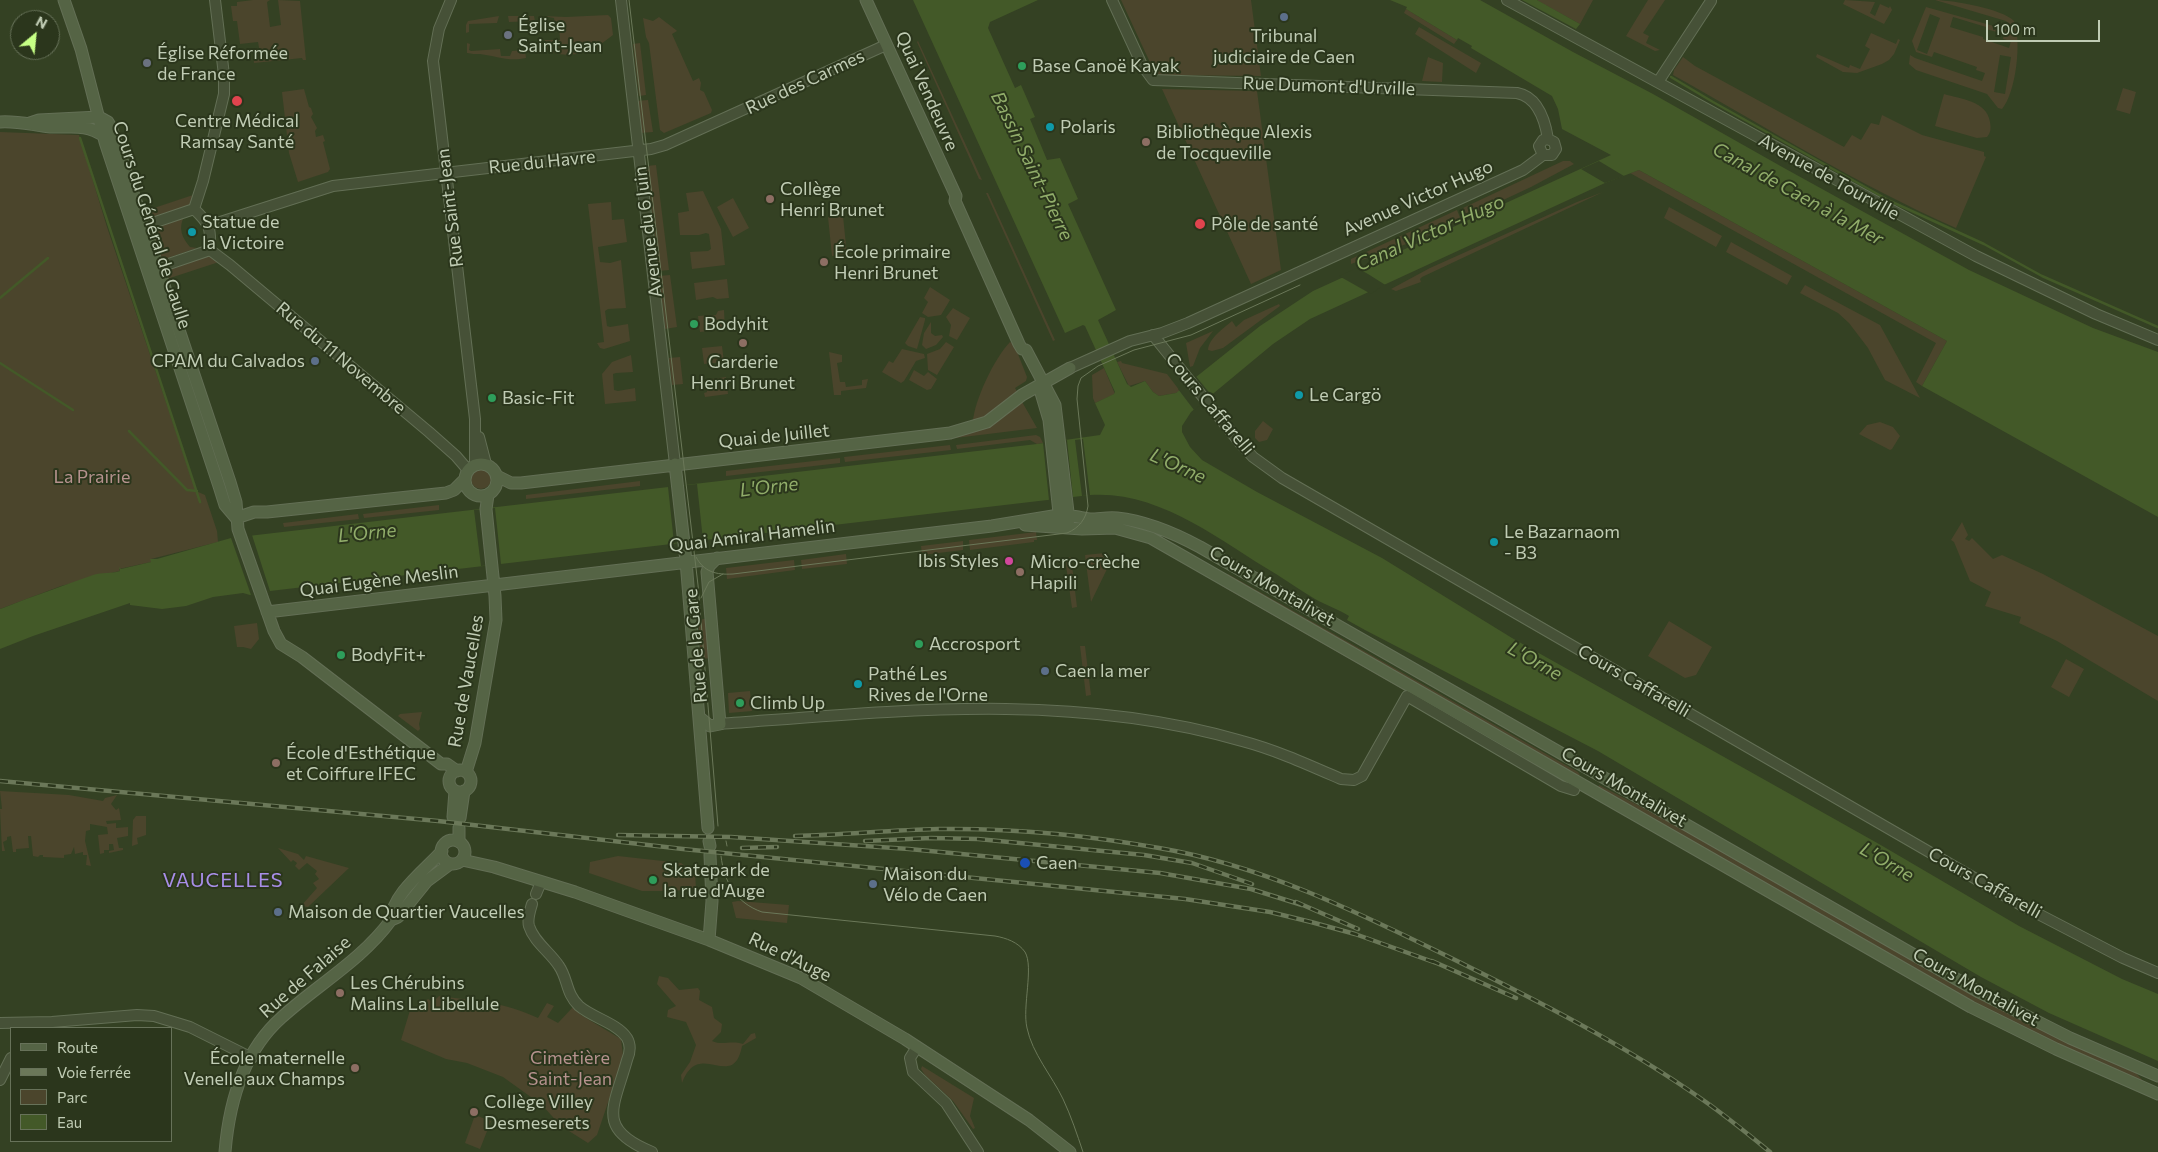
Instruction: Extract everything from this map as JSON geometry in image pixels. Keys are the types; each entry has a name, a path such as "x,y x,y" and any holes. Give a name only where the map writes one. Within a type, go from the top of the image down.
{"main road":[{"path":"30,123 39,120 99,117 64,0"},
{"name":"Quai Vendeuvre","path":"866,0 956,196 957,206 1042,383 1050,392 1055,405 1055,442 1065,521"},
{"name":"Cours du Général de Gaulle","path":"99,117 104,136 140,227"},
{"name":"Cours du Général de Gaulle","path":"99,117 108,122 111,127 140,227 236,502 236,520"},
{"path":"4,120 43,126 84,127 104,136"},
{"name":"Cours du Général de Gaulle","path":"154,269 220,490 226,505 236,520"},
{"path":"1042,383 1070,368"},
{"name":"Quai de Juillet","path":"497,476 511,483 521,483 962,431 981,425 994,418 1022,394 1042,383"},
{"name":"Rue de la Gare","path":"675,464 686,561 699,717 699,738 703,762 708,828"},
{"path":"455,841 444,845 442,851 443,857 450,864 456,864 462,860 465,851 455,841 459,791 450,786 457,774 441,764 302,657 300,652 274,631 236,520 254,512 446,493 454,490 473,469 492,468 497,476 497,486 482,495 467,488 473,469"},
{"name":"Rue de Vaucelles","path":"459,791 468,788 470,781 457,774 475,743 495,629 494,585 486,509 480,503 482,495"},
{"path":"236,502 254,512"},
{"name":"Cours Montalivet","path":"1065,521 1112,518 1128,520 1159,528 1184,539 1980,992 2070,1038 2158,1076"},
{"name":"Quai Amiral Hamelin","path":"494,585 1013,523 1028,519 1065,521"},
{"name":"Cours Montalivet","path":"1065,521 1116,528 1151,538 1971,1007 2056,1049 2158,1094"},
{"name":"Rue de la Gare","path":"715,725 707,572 709,566 717,558"},
{"name":"Quai Eugène Meslin","path":"267,612 494,585"},
{"name":"Rue de la Gare","path":"699,717 715,725"},
{"name":"Rue de la Gare","path":"699,738 715,725"},
{"path":"709,940 712,900 710,848"},
{"name":"Rue de Falaise","path":"392,920 392,913 406,888 442,851"},
{"name":"Rue d'Auge","path":"462,860 494,867 575,892 709,940 801,978 917,1047 1029,1120 1070,1152"},
{"name":"Rue de Falaise","path":"225,1152 227,1130 239,1081 265,1036 279,1019 356,958 392,920 398,917 426,881 450,864"}],"street":[{"path":"194,209 224,94 224,74 215,0"},
{"name":"Rue Saint-Jean","path":"451,0 440,29 433,61 474,419 473,469"},
{"name":"Avenue du 6 Juin","path":"621,0 675,464"},
{"name":"Rue Dumont d'Urville","path":"1112,0 1142,65 1153,80 1520,94 1533,101 1544,120 1548,139"},
{"name":"Avenue de Tourville","path":"1507,0 1914,224 2103,317 2158,340"},
{"path":"1658,82 1711,1"},
{"name":"Rue des Carmes","path":"660,146 886,45"},
{"name":"Avenue Victor Hugo","path":"1070,368 1136,339 1188,323 1523,170 1543,155 1552,155 1556,149 1554,142 1548,139"},
{"name":"Rue du Havre","path":"211,226 333,186 639,151 660,146"},
{"path":"154,269 210,250 211,226 194,209"},
{"path":"140,227 194,209"},
{"name":"Rue du 11 Novembre","path":"210,250 473,469"},
{"name":"Cours Caffarelli","path":"1153,335 1240,443 1259,462 1282,478 2021,905 2123,958 2158,973"},
{"name":"Cours Montalivet","path":"715,725 868,712 944,708 998,708 1113,716 1172,724 1220,734 1275,752 1350,781 1358,778 1366,770 1407,696 1561,786 1574,790"},
{"path":"536,894 540,882"},
{"path":"532,904 528,922 531,932 558,965 572,997 583,1009 622,1033 628,1041 629,1054 613,1108 616,1128 629,1140 652,1152"},
{"path":"0,1023 25,1025 137,1015 161,1017 190,1027 252,1058"},
{"path":"917,1047 910,1058 913,1072 946,1102 978,1152"},
{"path":"0,1080 10,1060"}],"green space":[{"path":"270,0 267,2 270,27 281,25 278,0 300,1 306,60 302,58 254,63 253,54 260,53 258,42 240,44 237,21 233,21 231,6 237,6 237,2"},
{"path":"1121,0 1251,0 1261,76 1159,75 1154,71"},
{"path":"1538,0 1593,0 1580,24 1538,1"},
{"path":"1648,0 1665,0 1643,33 1649,36 1646,43 1660,50 1655,51 1626,36"},
{"path":"1845,0 1875,2 1870,13 1875,16 1880,4 1889,8 1890,6 1892,10 1884,24 1843,4"},
{"path":"1935,0 1965,3 1989,9 2014,21 2017,41 2016,66 2011,91 2002,109 1998,108 1987,94 1916,70 1909,64 1910,55 1982,81 1985,73 1976,70 1977,67 1934,52 1932,57 1916,52 1912,41 1926,7 2008,30 2009,24 2006,21","holes":["1930,14 1940,18 1927,54 1917,50","1953,17 2004,34 2003,39 2011,41 2009,48 1983,39 1983,37 1950,27","2000,55 2011,57 2005,94 1994,92"]},
{"path":"1406,9 1457,40 1454,44 1404,13"},
{"path":"608,15 611,18 613,35 601,44 599,50 569,55 554,53 543,45 545,40 560,40 559,25 555,25 554,18 543,16"},
{"path":"499,16 497,23 469,24 469,32 466,33 468,21"},
{"path":"508,16 534,16 535,21 509,22"},
{"path":"659,17 677,31 672,34 693,81 699,78 701,83 700,90 704,92 712,110 711,113 664,133 660,130 649,43 646,37 643,18 653,21"},
{"path":"1419,27 1481,63 1476,73 1415,34"},
{"path":"1871,33 1896,44 1898,39 1900,40 1894,54 1882,64 1857,73 1843,72 1816,57 1817,54 1849,68 1850,65 1860,69 1870,49 1865,46"},
{"path":"918,41 982,180 979,179"},
{"path":"467,43 470,44 469,50 471,51 500,49 501,56 510,56 512,51 525,50 526,58 508,59 467,53"},
{"path":"640,43 646,95 639,96 633,44"},
{"path":"1428,57 1443,63 1442,82 1422,81"},
{"path":"1683,57 1695,66 1844,147 1852,135 1861,140 1871,123 1879,125 1882,115 1922,135 1984,152 1986,157 1956,228 1848,174 1673,75 1674,70"},
{"path":"2123,88 2136,92 2130,114 2116,110"},
{"path":"304,89 313,114 311,117 317,128 315,131 316,137 323,135 325,141 323,142 330,169 328,172 298,182 289,153 282,92"},
{"path":"1162,89 1257,91 1281,270 1251,284"},
{"path":"1944,94 1972,102 1984,109 1988,115 1991,128 1987,137 1977,138 1935,126"},
{"path":"648,100 653,132 640,133 636,101"},
{"name":"La Prairie","path":"0,132 79,135 107,227 196,491 205,495 217,531 218,542 151,559 151,562 119,569 120,571 99,574 0,609"},
{"path":"1563,161 1570,161 1574,164 1531,187 1467,217 1463,208"},
{"path":"656,165 669,270 659,271 647,166"},
{"path":"1639,170 1947,341 1922,386 1916,382 1936,343 1630,173"},
{"path":"703,191 721,229 725,265 692,269 690,252 708,251 711,249 709,234 680,235 678,213 689,211 686,193"},
{"path":"1603,192 1422,277 1420,279 1421,282 1396,291 1391,289 1430,268"},
{"path":"986,193 988,193 1055,340 1053,341"},
{"path":"196,194 192,206 148,221 145,211"},
{"path":"733,198 749,228 733,237 717,207"},
{"path":"611,202 612,220 624,219 627,242 598,247 600,262 610,263 621,260 626,308 608,309 605,311 607,326 628,324 630,341 604,349 600,348 597,343 604,342 588,204"},
{"path":"1669,207 1722,236 1716,247 1664,218"},
{"path":"1457,210 1461,220 1409,243 1351,264 1351,259"},
{"path":"843,216 847,255 832,256 828,217"},
{"path":"184,217 181,225 183,236 190,247 197,248 162,260 151,228"},
{"path":"1731,242 1792,276 1787,285 1726,252"},
{"path":"208,254 219,262 167,279 164,269"},
{"path":"670,275 677,327 665,329 659,276"},
{"path":"727,279 729,298 717,299 713,297 696,300 694,283"},
{"path":"1805,285 1880,325 1920,398 1885,380 1868,348 1849,323 1838,313 1800,293"},
{"path":"930,287 950,300 941,315 928,317 922,313 928,302 924,298"},
{"path":"1279,304 1280,306 1223,348 1212,351 1208,350 1214,338 1232,321 1236,327 1244,320"},
{"path":"953,308 970,318 957,340 949,336 951,325 946,317"},
{"path":"724,310 725,329 700,332 698,316 716,315 718,311"},
{"path":"920,317 925,318 925,320 917,349 905,343"},
{"path":"931,322 931,333 935,336 942,335 943,337 936,345 926,349 922,345 924,333"},
{"path":"1213,331 1200,348 1193,366 1190,367 1186,343"},
{"path":"946,342 954,347 937,375 928,370 927,354 940,349"},
{"path":"1010,342 1014,344 1027,377 1026,381 1015,388 1018,393 995,412 973,422 977,403 986,380 998,358"},
{"path":"722,346 724,362 704,364 702,348"},
{"path":"902,349 924,354 925,358 916,361 901,383 882,372 889,361 893,363"},
{"path":"829,352 842,355 842,362 837,363 840,382 845,382 846,387 862,385 862,380 868,379 866,388 841,391 841,395 834,395"},
{"path":"631,355 633,372 613,374 614,390 635,388 636,401 605,404 602,374 612,362"},
{"path":"680,357 683,384 672,385 669,358"},
{"path":"1121,361 1122,363 1167,374 1180,391 1159,396 1153,392 1145,381 1129,386 1117,362"},
{"path":"1104,368 1115,394 1095,403 1092,375"},
{"path":"914,370 924,376 928,372 937,379 931,389 927,390 909,380"},
{"path":"726,377 728,394 705,397 704,393 707,392 705,380"},
{"path":"1021,400 1037,428 939,440"},
{"path":"1263,421 1273,429 1267,440 1259,442 1255,438 1255,431"},
{"path":"1880,422 1893,427 1900,436 1890,450 1859,434 1867,425"},
{"path":"1036,435 1040,437 1043,443 1037,444 1030,440 957,449 956,445"},
{"path":"950,445 951,450 845,462 844,457"},
{"path":"840,458 840,463 726,476 726,471"},
{"path":"481,469 488,472 491,479 488,486 481,489 474,486 471,479 474,472"},
{"path":"640,481 640,486 526,499 526,495"},
{"path":"439,505 439,510 364,518 363,514"},
{"path":"358,514 359,519 284,527 283,523"},
{"path":"1962,522 1968,535 1965,539 1969,541 1972,538 1993,559 2002,555 2043,574 2158,636 2158,701 2057,641 2019,623 2021,617 1985,606 1991,592 1970,581 1954,542 1951,540"},
{"path":"1036,532 1037,540 1034,540 1034,542 970,550 969,540"},
{"path":"963,541 963,550 922,555 921,546"},
{"path":"1105,553 1107,569 1091,602 1085,555"},
{"path":"846,554 847,564 802,569 801,560"},
{"path":"1071,557 1077,607 1072,608 1065,558"},
{"path":"794,560 795,570 727,579 726,568"},
{"path":"1228,574 1578,772 1580,775 1578,776 1228,576"},
{"path":"1222,586 1573,783 1572,786"},
{"path":"710,618 713,658 701,659 698,620"},
{"path":"1669,621 1712,647 1696,675 1685,678 1648,656"},
{"path":"257,623 259,639 251,649 237,647 234,626"},
{"path":"1080,646 1085,646 1091,695 1086,696"},
{"path":"2066,659 2084,669 2069,697 2051,687"},
{"name":"Climb Up","path":"750,691 752,711 729,713 728,693"},
{"path":"422,712 419,724 420,729 418,731 398,716 400,714"},
{"path":"1599,785 1696,835 2136,1073 2145,1083 2086,1058 1994,1013 1598,788"},
{"path":"0,791 69,795 103,801 105,798 117,795 111,804 116,810 119,808 121,820 106,821 107,824 116,823 116,828 128,827 128,836 117,838 119,848 123,848 123,850 109,853 109,851 114,850 113,844 109,844 109,850 104,850 104,853 100,854 98,835 108,834 107,827 90,824 90,830 86,831 85,841 91,866 86,865 87,855 83,855 83,852 75,854 74,847 71,854 64,855 64,858 43,857 43,855 33,856 31,836 28,836 29,848 16,849 16,852 13,852 11,836 7,837 7,840 3,842 5,851 2,851"},
{"path":"136,816 146,816 146,835 137,838 138,844 132,846 133,820"},
{"path":"278,848 298,854 304,860 306,856 349,868 308,907 301,906 317,888 313,883 319,879 315,874 317,871 307,863 299,870 295,866 297,863 293,860 291,862"},
{"name":"Skatepark de la rue d'Auge","path":"618,856 681,863 695,873 696,888 675,891 642,891 589,873 590,862"},
{"path":"732,902 789,905 787,923 736,918"},
{"path":"659,976 668,978 679,990 698,988 700,991 699,1000 712,1007 714,1018 722,1024 721,1032 712,1041 743,1044 751,1034 755,1033 756,1038 742,1046 738,1059 731,1065 697,1064 689,1070 682,1083 681,1075 690,1062 696,1045 686,1022 667,1017 668,1010 676,1006 657,984"},
{"name":"Cimetière Saint-Jean","path":"439,996 501,1005 538,1018 547,1003 554,1006 547,1017 558,1023 573,1007 581,1015 621,1039 623,1055 597,1135 588,1143 561,1126 542,1105 503,1077 467,1063 446,1059 401,1040 411,1007 419,1007 428,999 433,1002"},
{"path":"922,1066 974,1098 970,1116 975,1128 973,1129 953,1101 925,1075 921,1069"},
{"path":"475,1115 491,1121 480,1149 465,1143"}],"water":[{"path":"913,0 1038,0 990,22 988,28 1015,88 1021,85 1035,117 1030,119 1047,160 1060,158 1078,199 1068,204 1116,310 1098,320 1127,384 1131,387 1145,381 1153,392 1159,396 1176,393 1260,326 1313,291 1611,155 1562,129 1558,109 1552,96 1471,48 1472,46 1458,38 1457,40 1406,9 1407,7 1390,0 1480,0 1969,270 2093,328 2158,352 2158,517 1922,386 1947,341 1639,170 1605,183 1310,319 1273,344 1191,412 1182,426 1182,432 1190,447 1202,460 1257,492 1382,558 1512,638 1879,844 2019,926 2122,979 2158,994 2158,1061 2049,1013 1981,977 1598,751 1365,630 1347,620 1349,616 1341,611 1310,596 1188,520 1140,500 1090,495 270,591 250,595 243,593 213,597 186,606 162,609 130,605 130,603 0,649 0,609 93,575 120,571 119,567 121,569 151,562 150,559 157,559 231,538 1037,444 1100,435 1105,425 1095,403 1115,392 1085,326 1083,325 1065,333"},
{"path":"1522,0 1537,0 1580,24 1576,29"}],"pier":[{"path":"1599,161 1624,176 1605,183 1581,169"},
{"path":"1357,268 1387,286 1382,286 1371,294 1339,276"},
{"path":"1195,375 1212,396 1194,410 1178,389"},
{"path":"1083,439 1090,495 1082,496 1075,440"},
{"path":"1067,440 1073,497 1049,500 1043,443"},
{"path":"697,484 703,540 674,543 668,487"},
{"path":"495,508 501,564 481,566 474,510"},
{"path":"252,535 270,591 251,595 231,538"}],"waterway":[{"path":"1671,77 1890,201 1984,244 2042,276 2158,327"},
{"path":"80,138 200,502"},
{"path":"0,298 48,258"},
{"path":"0,363 73,410"},
{"path":"129,431 187,490 197,491"}],"tram line":[{"path":"629,0 698,585 718,826"},
{"path":"696,557 711,572 733,574 1067,533 1081,522 1086,515 1088,506 1077,399 1081,378 1098,366 1134,350 1191,335 1300,285"},
{"path":"701,598 709,582 723,574"},
{"path":"726,841 727,846"},
{"path":"721,856 728,883 738,897 762,912 995,936 1007,939 1019,946 1025,952 1028,967 1027,1028 1033,1046 1063,1099 1083,1152"}],"railway":[{"path":"0,781 438,821 683,849 1185,899 1270,912 1311,922 1355,934 1439,964"},
{"path":"795,836 938,829 1021,831 1132,843 1197,856 1270,877 1376,922 1544,1005 1641,1059 1672,1079 1720,1112 1770,1152"},
{"path":"618,835 731,837 909,849 1160,873 1251,889 1302,905"},
{"path":"865,841 931,838 978,839 1144,855 1192,863 1252,884"},
{"path":"742,848 777,847"},
{"path":"1296,902 1358,929"},
{"path":"1432,961 1516,998"}],"place":[{"name":"Tribunal judiciaire de Caen","path":"1284,17"},
{"name":"Église Saint-Jean","path":"508,35"},
{"name":"Église Réformée de France","path":"147,63"},
{"name":"Base Canoë Kayak","path":"1022,66"},
{"name":"Centre Médical Ramsay Santé","path":"237,101"},
{"name":"Polaris","path":"1050,127"},
{"name":"Bibliothèque Alexis de Tocqueville","path":"1146,142"},
{"name":"Collège Henri Brunet","path":"770,199"},
{"name":"Pôle de santé","path":"1200,224"},
{"name":"Statue de la Victoire","path":"192,232"},
{"name":"École primaire Henri Brunet","path":"824,262"},
{"name":"Bodyhit","path":"694,324"},
{"name":"Garderie Henri Brunet","path":"743,343"},
{"name":"CPAM du Calvados","path":"315,361"},
{"name":"Le Cargö","path":"1299,395"},
{"name":"Basic-Fit","path":"492,398"},
{"name":"Le Bazarnaom - B3","path":"1494,542"},
{"name":"Ibis Styles","path":"1009,561"},
{"name":"Micro-crèche Hapili","path":"1020,572"},
{"name":"Accrosport","path":"919,644"},
{"name":"BodyFit+","path":"341,655"},
{"name":"Caen la mer","path":"1045,671"},
{"name":"Pathé Les Rives de l'Orne","path":"858,684"},
{"name":"Climb Up","path":"740,703"},
{"name":"École d'Esthétique et Coiffure IFEC","path":"276,763"},
{"name":"Caen","path":"1025,863"},
{"name":"Skatepark de la rue d'Auge","path":"653,880"},
{"name":"Maison du Vélo de Caen","path":"873,884"},
{"name":"Maison de Quartier Vaucelles","path":"278,912"},
{"name":"Les Chérubins Malins La Libellule","path":"340,993"},
{"name":"École maternelle Venelle aux Champs","path":"355,1068"},
{"name":"Collège Villey Desmeserets","path":"474,1112"}],"district":[{"name":"VAUCELLES","path":"223,880"}],"water label":[{"name":"Bassin Saint-Pierre","path":"1032,166"},
{"name":"Canal de Caen à la Mer","path":"1798,194"},
{"name":"Canal Victor-Hugo","path":"1430,233"},
{"name":"L'Orne","path":"1178,466"},
{"name":"L'Orne","path":"769,487"},
{"name":"L'Orne","path":"367,533"},
{"name":"L'Orne","path":"1535,661"},
{"name":"L'Orne","path":"1887,862"}]}
